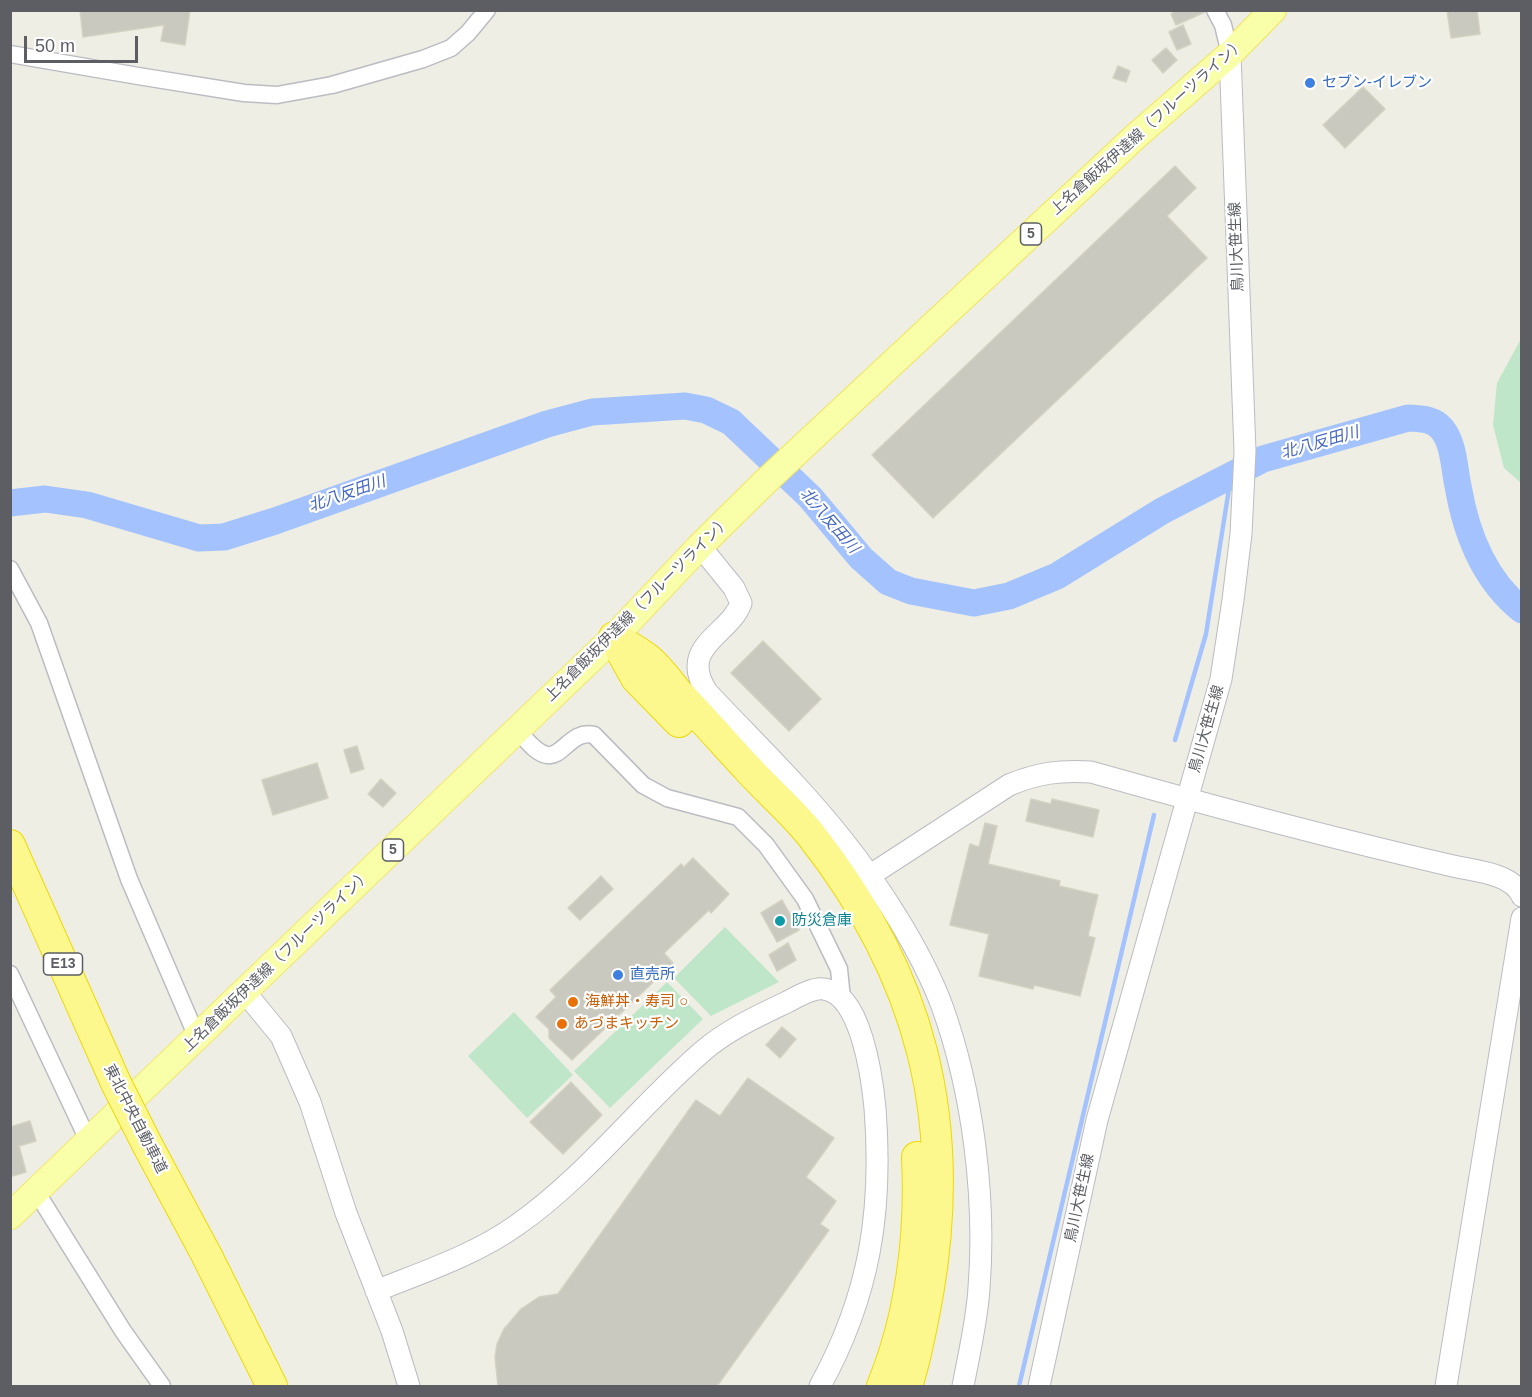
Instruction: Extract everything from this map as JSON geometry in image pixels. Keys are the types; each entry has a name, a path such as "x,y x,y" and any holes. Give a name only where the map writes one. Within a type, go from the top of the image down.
{"highway":[{"path":"614,637 648,660 811,835 857,900 880,941 912,1015 932,1092 938,1167 938,1210 935,1254 921,1330 891,1384"},
{"path":"614,637 636,678 776,822 810,864 851,927 873,970 891,1014 904,1058 912,1097 918,1171 914,1249 891,1384"},
{"name":"東北中央自動車道","path":"10,845 116,1083 272,1386"},
{"path":"206,1254 282,1386"}],"main road":[{"name":"上名倉飯坂伊達線（フルーツライン）","path":"10,1216 37,1193 88,1140 614,637 700,546 770,478 1136,136 1230,54 1274,10"}],"street":[{"path":"10,54 220,89 277,95 332,85 423,59 451,48 488,10"},
{"path":"1215,10 1223,24 1230,54"},
{"name":"鳥川大笹生線","path":"1039,1386 1097,1120 1221,679 1241,534 1245,451 1230,54"},
{"path":"700,546 734,588 741,603 736,612 705,647 698,663 700,681 707,692 811,802 869,876 896,917 921,962 941,1005 955,1047 968,1107 975,1155 981,1253 979,1290 963,1386"},
{"path":"10,569 39,623 129,879 197,1037"},
{"path":"517,730 540,752 547,755 555,753 579,736 594,735 643,785 652,791 667,798 738,817 766,845 805,899 839,969 842,999"},
{"path":"869,876 1009,785 1034,775 1063,770 1090,772 1348,842 1492,875 1511,883 1519,889 1521,896"},
{"path":"1446,1386 1521,918"},
{"path":"10,974 88,1140"},
{"path":"376,1291 492,1241 528,1217 566,1185 704,1050 736,1028 820,988 834,991 842,999 851,1012 860,1033 874,1096 878,1152 876,1214 864,1281 834,1358 820,1386"},
{"path":"244,991 281,1036 310,1102 346,1212 392,1331 409,1386"},
{"path":"37,1193 123,1331 162,1386"}],"green space":[{"path":"1521,339 1522,483 1504,468 1493,425 1497,383"},
{"path":"725,927 779,982 711,1016 674,978"},
{"path":"667,982 703,1019 610,1108 574,1071"},
{"path":"514,1012 573,1075 527,1118 468,1056"}],"building":[{"path":"80,10 190,10 185,45 161,41 164,25 83,37"},
{"path":"1177,10 1205,10 1205,12 1176,25 1171,14"},
{"path":"1447,10 1477,10 1480,34 1451,38"},
{"path":"1183,25 1191,44 1177,50 1169,32"},
{"path":"1166,48 1177,60 1163,73 1152,60"},
{"path":"1118,66 1130,71 1126,82 1113,78"},
{"path":"1363,87 1385,109 1345,148 1323,125"},
{"path":"1175,166 1196,188 1167,216 1207,258 933,518 872,455"},
{"path":"763,641 821,699 789,731 731,673"},
{"path":"357,746 364,769 351,773 344,750"},
{"path":"317,763 328,798 273,815 262,780"},
{"path":"381,779 396,793 383,807 368,794"},
{"path":"1031,799 1051,804 1052,799 1099,810 1093,837 1026,821"},
{"path":"985,823 997,826 988,864 1060,881 1059,886 1098,895 1088,936 1095,938 1080,996 1034,985 1033,989 979,976 989,934 950,925 970,844 979,847"},
{"path":"693,858 729,894 711,913 709,910 664,953 673,963 572,1060 549,1038 549,1029 536,1017 556,997 550,990 681,864 684,867"},
{"path":"601,876 613,889 580,920 568,908"},
{"name":"防災倉庫","path":"782,900 799,930 777,942 761,913"},
{"path":"788,943 796,960 777,971 769,955"},
{"path":"782,1027 796,1039 780,1058 766,1045"},
{"path":"748,1078 834,1138 806,1177 836,1201 820,1224 829,1230 717,1386 498,1386 495,1357 497,1344 504,1329 521,1309 539,1297 558,1294 696,1100 720,1116"},
{"path":"571,1082 602,1115 563,1154 530,1122"},
{"path":"30,1121 36,1141 19,1146 26,1172 13,1176 10,1168 10,1127"}],"waterway":[{"name":"北八反田川","path":"10,503 45,499 87,505 199,538 224,537 547,424 592,412 685,406 706,410 731,422 810,497 861,558 888,582 911,591 974,603 1009,596 1057,576 1162,511 1263,459 1408,418 1435,423 1446,435 1453,456 1461,504 1471,538 1487,570 1508,598 1522,610"},
{"path":"1175,740 1206,634 1231,476"},
{"path":"1019,1386 1154,815"}],"place":[{"name":"セブン-イレブン","path":"1310,83"},
{"name":"防災倉庫","path":"780,921"},
{"name":"直売所","path":"618,975"},
{"name":"海鮮丼・寿司 ○","path":"573,1002"},
{"name":"あづまキッチン","path":"562,1024"}]}
